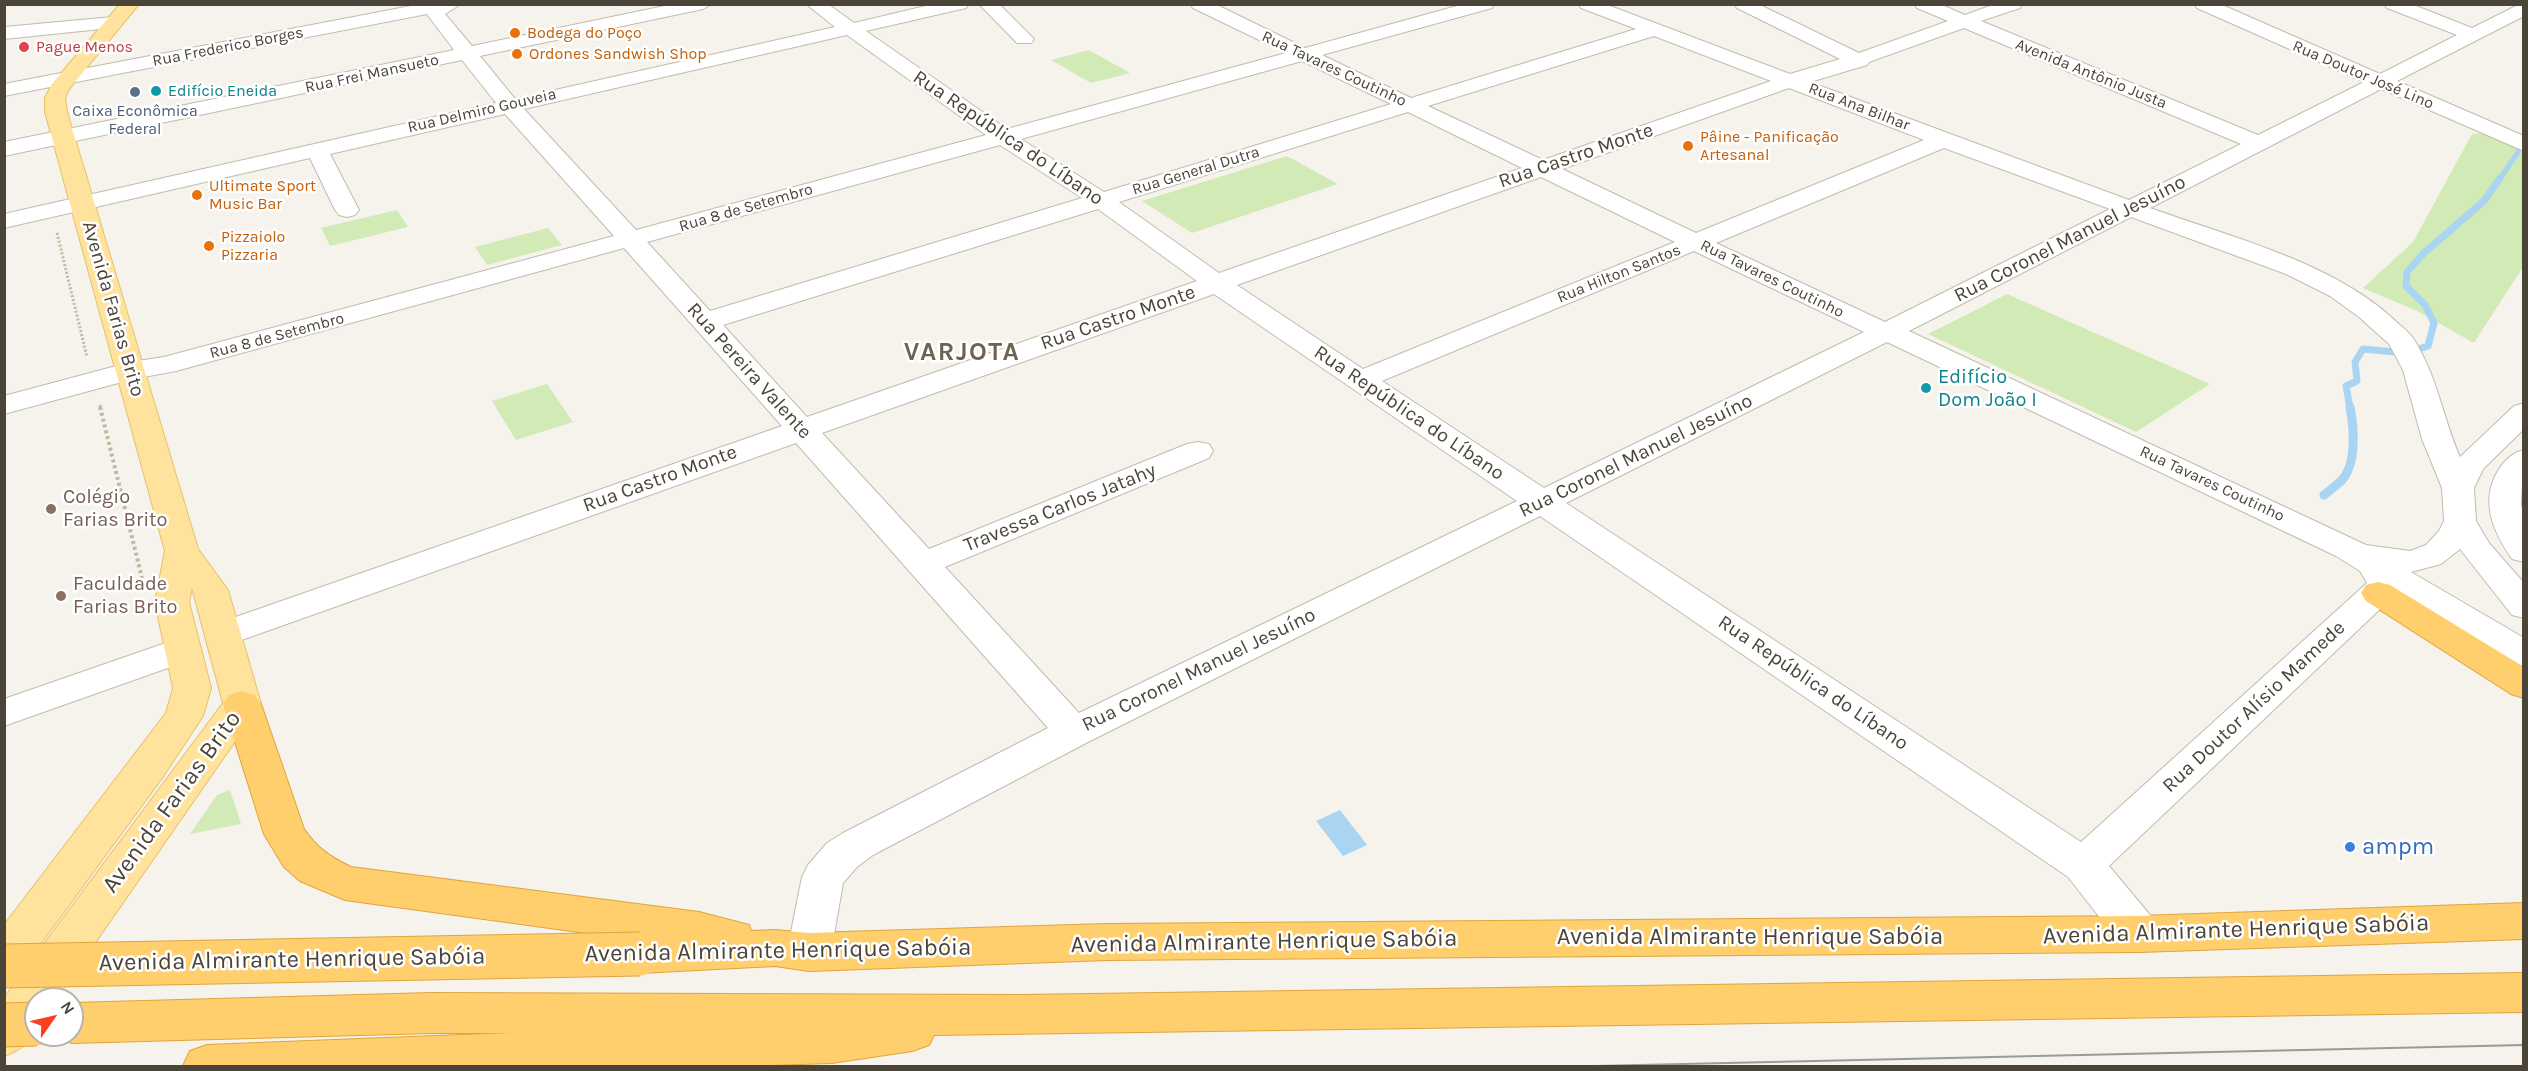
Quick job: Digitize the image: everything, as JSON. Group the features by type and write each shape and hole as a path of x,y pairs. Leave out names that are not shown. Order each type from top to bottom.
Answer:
{"highway":[{"path":"2378,593 2523,685"},
{"path":"242,704 285,834 299,855 315,869 345,883 699,930 792,950"},
{"name":"Avenida Almirante Henrique Sabóia","path":"4,966 640,954 1107,942 2139,934 2523,921"},
{"path":"84,1023 432,1013 1022,1015 2523,992"},
{"path":"207,1066 832,1042 1022,1015"},
{"path":"4,1025 24,1024"}],"main road":[{"name":"Avenida Farias Brito","path":"4,1036 242,704 211,590 182,551 56,112 55,98 58,88 130,4"},
{"name":"Avenida Farias Brito","path":"4,959 148,768 184,716 192,688 172,602 182,551"}],"street":[{"name":"Rua Frei Mansueto","path":"4,149 703,4"},
{"name":"Rua República do Líbano","path":"815,4 1002,136 1101,200 1217,284 2083,865 2139,934"},
{"name":"Rua Delmiro Gouveia","path":"4,221 960,4"},
{"path":"988,4 1024,39"},
{"name":"Rua Tavares Coutinho","path":"1198,4 1858,321 1915,343 2348,549"},
{"name":"Rua 8 de Setembro","path":"4,405 131,371 166,365 632,240 1486,4"},
{"name":"Rua Ana Bilhar","path":"1587,4 2320,280 2368,311 2400,340 2417,370 2437,439 2458,488"},
{"path":"1743,4 1860,60"},
{"name":"Avenida Antônio Justa","path":"1923,4 2258,143"},
{"name":"Rua Castro Monte","path":"223,634 1542,168 1790,81 1860,60 2014,4"},
{"name":"Rua Doutor José Lino","path":"2203,4 2523,144"},
{"path":"2393,4 2471,34"},
{"name":"Rua Pereira Valente","path":"446,5 436,14 509,105 1074,732"},
{"name":"Rua Frederico Borges","path":"4,90 446,5"},
{"name":"Rua Coronel Manuel Jesuíno","path":"792,950 823,877 842,855 858,844 1074,732 1543,503 1886,332 2523,9"},
{"path":"4,33 113,23"},
{"name":"Rua General Dutra","path":"704,322 1654,30"},
{"name":"Rua Hilton Santos","path":"1360,380 1944,140"},
{"path":"316,149 347,210"},
{"path":"2523,412 2469,465 2458,488 2460,521 2476,548 2523,606"},
{"name":"Travessa Carlos Jatahy","path":"923,564 1198,451"},
{"path":"2523,459 2514,468 2506,482 2504,506 2516,540 2523,552"},
{"path":"2348,549 2404,562 2427,559 2446,545 2460,521"},
{"path":"2348,549 2383,576 2385,585 2378,593"},
{"path":"2348,549 2523,654"},
{"name":"Rua Doutor Alísio Mamede","path":"2083,865 2378,593"},
{"path":"4,713 183,649"}],"path":[{"path":"56,228 89,362"},
{"path":"100,405 144,586"}],"green space":[{"path":"1089,50 1130,73 1091,83 1051,60"},
{"path":"2483,133 2523,151 2523,267 2474,343 2417,311 2363,288 2413,242 2472,134"},
{"path":"1287,156 1338,184 1192,233 1142,201"},
{"path":"397,210 408,227 330,246 321,228"},
{"path":"548,228 562,245 487,265 475,247"},
{"path":"2007,294 2210,384 2136,432 1928,334"},
{"path":"547,384 573,422 516,440 492,401"},
{"path":"230,790 241,824 190,834 217,795"}],"water":[{"path":"1340,810 1367,845 1343,856 1316,821"}],"waterway":[{"path":"2499,180 2518,152"},
{"path":"2350,408 2346,386 2357,381 2355,362 2363,349 2406,353 2428,346 2434,323 2425,305 2406,286 2407,272 2424,253 2484,201 2500,178"},
{"path":"2324,495 2342,480 2350,464 2353,434 2350,407"}],"tram line":[{"path":"1594,1066 2524,1045"}],"place":[{"name":"Bodega do Poço","path":"515,33"},
{"name":"Pague Menos","path":"24,47"},
{"name":"Ordones Sandwish Shop","path":"517,54"},
{"name":"Edifício Eneida","path":"156,91"},
{"name":"Caixa Econômica Federal","path":"135,92"},
{"name":"Pâine - Panificação Artesanal","path":"1688,146"},
{"name":"Ultimate Sport Music Bar","path":"197,195"},
{"name":"Pizzaiolo Pizzaria","path":"209,246"},
{"name":"Edifício Dom João I","path":"1926,388"},
{"name":"Colégio Farias Brito","path":"51,509"},
{"name":"Faculdade Farias Brito","path":"61,596"},
{"name":"ampm","path":"2350,847"}],"district":[{"name":"VARJOTA","path":"962,353"}]}
